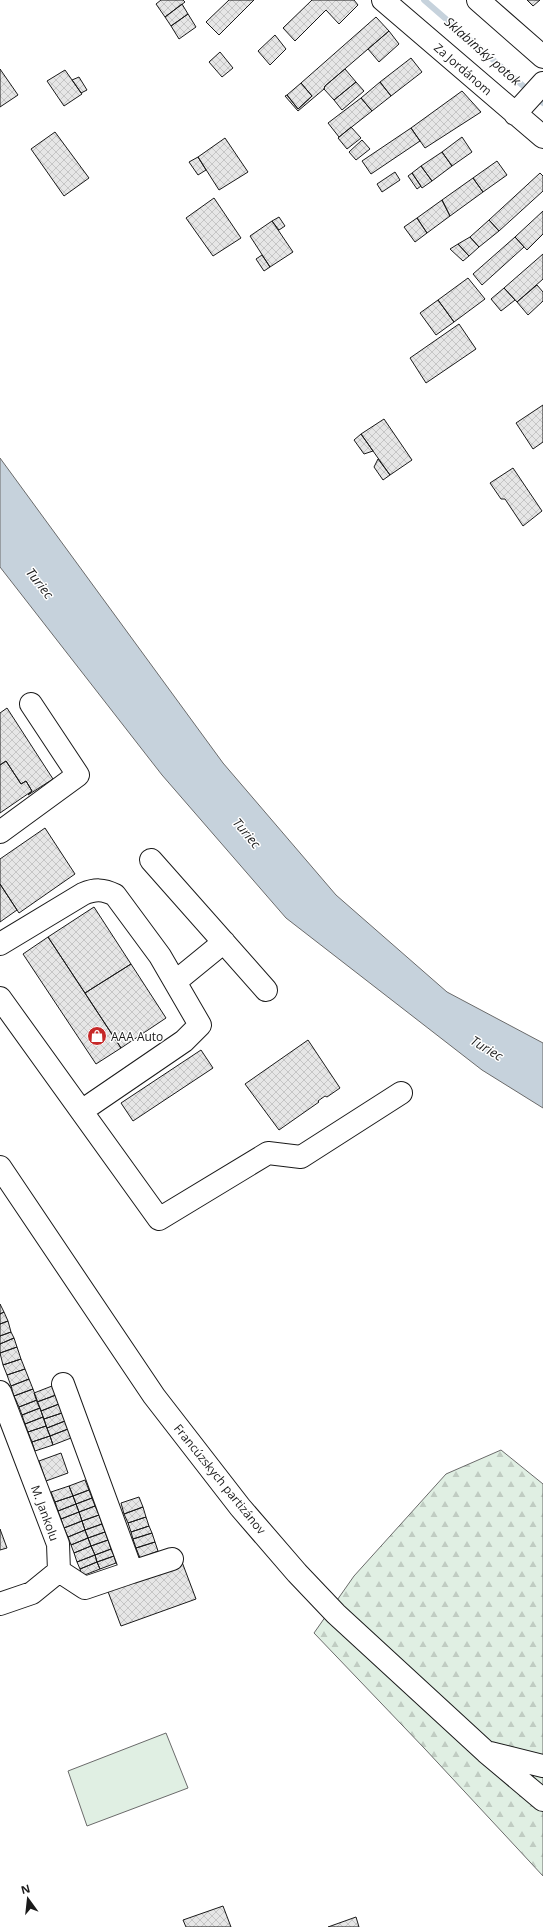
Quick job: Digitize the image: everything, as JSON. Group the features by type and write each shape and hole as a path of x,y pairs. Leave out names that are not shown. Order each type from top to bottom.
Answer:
{"main road":[{"name":"Za Jordánom","path":"383,0 543,137"},
{"path":"478,0 543,57"},
{"path":"515,114 543,83"},
{"path":"0,832 78,775 31,704"},
{"path":"151,860 266,990"},
{"path":"0,944 83,894 95,890 106,891 115,895 160,956 200,1026 184,1041 83,1110"},
{"path":"175,982 224,942"},
{"path":"0,998 83,1110 160,1219 268,1153 301,1157 401,1093"},
{"name":"Francúzskych partizánov","path":"0,1167 154,1396 240,1507 297,1573 336,1614 486,1752 543,1800"},
{"path":"63,1384 132,1572"},
{"name":"M. Jankolu","path":"0,1392 58,1544 59,1571"},
{"path":"0,1604 32,1593 59,1571 85,1588 172,1559"},
{"path":"486,1752 543,1766"}],"green space":[{"path":"501,1450 543,1484 543,1876 425,1749 314,1633 354,1576 446,1474"},
{"path":"166,1733 188,1788 87,1826 68,1771"}],"water":[{"name":"Turiec","path":"0,458 223,763 336,895 447,992 543,1043 543,1108 482,1070 286,918 162,775 0,567"}],"building":[{"path":"161,0 183,0 185,2 165,17 156,4"},
{"path":"229,0 254,0 219,35 206,22"},
{"path":"312,0 354,0 358,5 339,24 326,10 295,41 283,28"},
{"path":"527,0 540,0 533,6"},
{"path":"182,4 188,14 171,26 165,17"},
{"path":"188,14 196,27 179,39 171,26"},
{"path":"376,17 389,31 298,111 285,96 287,95 298,109 312,96 301,83"},
{"path":"389,31 399,44 379,62 368,49"},
{"path":"275,35 286,49 270,65 258,51"},
{"path":"220,52 233,68 222,77 209,62"},
{"path":"411,58 422,72 391,96 380,82"},
{"path":"0,69 18,95 0,107"},
{"path":"345,69 356,82 334,100 324,89 325,86"},
{"path":"65,70 82,94 64,106 47,81"},
{"path":"79,77 87,90 81,93 72,80"},
{"path":"356,82 364,91 342,110 334,100"},
{"path":"380,82 391,96 372,111 361,98"},
{"path":"301,83 312,96 298,109 287,95"},
{"path":"462,91 481,112 425,148 411,128"},
{"path":"361,98 372,111 339,137 328,123"},
{"path":"351,127 361,138 347,149 338,138"},
{"path":"411,128 420,141 371,174 362,161"},
{"path":"55,132 89,178 64,196 31,149"},
{"path":"462,137 472,152 452,166 442,152"},
{"path":"225,138 248,172 219,190 198,157"},
{"path":"362,140 370,149 356,160 349,152"},
{"path":"442,152 452,166 432,181 421,166"},
{"path":"198,157 206,170 198,175 189,162"},
{"path":"497,161 507,175 483,192 473,178"},
{"path":"421,166 432,181 422,188 412,173"},
{"path":"395,172 400,180 382,192 377,184"},
{"path":"412,173 421,186 417,189 408,176"},
{"path":"540,173 543,176 543,191 499,231 489,220"},
{"path":"473,178 483,192 450,216 442,200"},
{"path":"214,198 241,238 213,256 186,218"},
{"path":"442,200 450,216 427,233 417,218"},
{"path":"543,211 543,234 527,250 515,237"},
{"path":"279,217 285,226 279,230 272,221"},
{"path":"417,218 427,233 415,242 404,227"},
{"path":"489,220 499,231 479,247 470,237"},
{"path":"272,221 293,252 270,267 250,236"},
{"path":"470,237 479,247 469,256 458,244"},
{"path":"515,237 524,247 482,285 473,274"},
{"path":"458,244 469,256 463,261 450,249"},
{"path":"543,254 543,279 517,302 504,288"},
{"path":"262,255 270,267 264,271 256,259"},
{"path":"468,278 485,299 454,322 438,300"},
{"path":"537,285 543,292 543,301 528,315 517,302"},
{"path":"504,288 515,300 501,311 491,299"},
{"path":"438,300 454,322 436,335 420,313"},
{"path":"459,324 476,349 426,383 410,358"},
{"path":"543,405 543,442 533,449 516,423"},
{"path":"384,419 412,460 390,475 361,434"},
{"path":"361,434 373,451 364,454 354,440"},
{"path":"378,459 390,475 383,480 374,467"},
{"path":"513,468 542,511 523,526 505,499 501,499 490,483"},
{"path":"7,708 53,779 28,795 32,791 26,781 21,784 6,761 0,765 0,713"},
{"path":"6,761 21,784 26,781 32,791 0,813 0,765"},
{"path":"45,828 75,874 19,913 0,884 0,859"},
{"path":"0,884 17,910 0,922"},
{"path":"94,907 131,964 85,993 48,937"},
{"path":"48,937 121,1048 96,1064 23,954"},
{"path":"131,964 166,1018 121,1048 85,993"},
{"path":"308,1040 340,1088 327,1097 325,1096 318,1101 319,1102 279,1130 245,1084"},
{"path":"201,1050 213,1068 133,1121 121,1103"},
{"path":"0,1304 4,1312 0,1314"},
{"path":"4,1312 8,1321 0,1324 0,1314"},
{"path":"8,1321 11,1332 0,1336 0,1324"},
{"path":"11,1332 14,1338 0,1344 0,1336"},
{"path":"14,1338 17,1347 0,1353 0,1344"},
{"path":"17,1347 21,1359 3,1365 0,1353"},
{"path":"21,1359 25,1369 7,1375 3,1365"},
{"path":"25,1369 29,1379 11,1386 7,1375"},
{"path":"29,1379 33,1389 14,1396 11,1386"},
{"path":"52,1386 56,1395 37,1402 34,1393"},
{"path":"33,1389 37,1400 19,1407 14,1396"},
{"path":"56,1395 59,1404 41,1411 37,1402"},
{"path":"37,1400 40,1408 22,1415 19,1407"},
{"path":"59,1404 62,1413 44,1419 41,1411"},
{"path":"40,1408 43,1417 25,1424 22,1415"},
{"path":"62,1413 65,1421 47,1428 44,1419"},
{"path":"43,1417 46,1426 28,1432 25,1424"},
{"path":"65,1421 68,1429 50,1436 47,1428"},
{"path":"46,1426 50,1436 32,1442 28,1432"},
{"path":"68,1429 71,1438 53,1445 50,1436"},
{"path":"50,1436 53,1445 35,1451 32,1442"},
{"path":"61,1453 68,1473 46,1481 39,1461"},
{"path":"85,1480 89,1490 73,1496 69,1486"},
{"path":"69,1486 73,1496 55,1502 51,1492"},
{"path":"89,1490 92,1498 76,1504 73,1496"},
{"path":"73,1496 76,1504 58,1511 55,1502"},
{"path":"139,1497 143,1507 124,1514 121,1503"},
{"path":"92,1498 95,1506 79,1512 76,1504"},
{"path":"76,1504 79,1512 61,1519 58,1511"},
{"path":"95,1506 99,1515 82,1521 79,1512"},
{"path":"143,1507 146,1517 128,1523 124,1514"},
{"path":"79,1512 82,1521 64,1528 61,1519"},
{"path":"99,1515 102,1524 85,1530 82,1521"},
{"path":"146,1517 149,1526 131,1532 128,1523"},
{"path":"82,1521 85,1530 68,1537 64,1528"},
{"path":"102,1524 105,1532 88,1538 85,1530"},
{"path":"149,1526 152,1533 133,1539 131,1532"},
{"path":"0,1529 7,1548 0,1550"},
{"path":"85,1530 88,1538 71,1545 68,1537"},
{"path":"105,1532 108,1540 91,1546 88,1538"},
{"path":"152,1533 155,1542 136,1548 133,1539"},
{"path":"88,1538 91,1546 74,1553 71,1545"},
{"path":"108,1540 111,1549 95,1555 91,1546"},
{"path":"155,1542 158,1551 140,1558 136,1548"},
{"path":"91,1546 95,1555 77,1562 74,1553"},
{"path":"111,1549 114,1556 97,1562 95,1555"},
{"path":"95,1555 97,1562 80,1569 77,1562"},
{"path":"114,1556 116,1563 100,1569 97,1562"},
{"path":"97,1562 100,1569 82,1576 80,1569"},
{"path":"182,1562 196,1599 121,1626 107,1589"},
{"path":"223,1906 231,1927 186,1927 183,1920"},
{"path":"356,1917 359,1927 328,1927"}],"waterway":[{"name":"Sklabinský potok","path":"424,0 543,103"}],"place":[{"name":"AAA Auto","path":"97,1036"}]}
